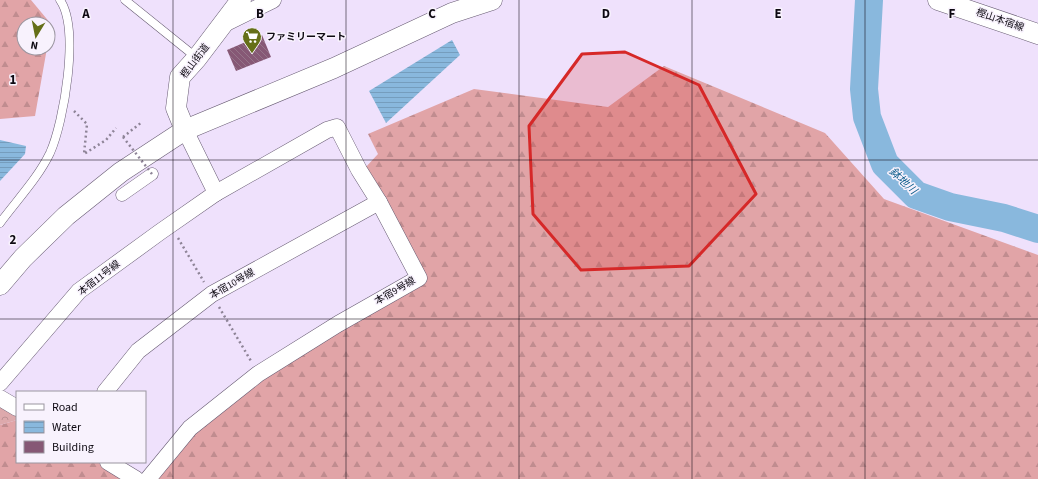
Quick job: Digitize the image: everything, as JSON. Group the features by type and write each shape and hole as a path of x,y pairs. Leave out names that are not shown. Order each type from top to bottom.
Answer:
{"street":[{"name":"樫山街道","path":"185,130 176,108 180,77 197,58 241,0"},
{"path":"222,24 273,0"},
{"path":"0,285 23,258 66,216 121,172 185,130 334,68 452,13 492,0"},
{"name":"樫山本宿線","path":"938,0 1038,34"},
{"name":"本宿9号線","path":"148,479 190,428 258,374 338,324 419,278 337,127 327,130 216,193"},
{"path":"185,130 216,193"},
{"path":"122,195 152,174"},
{"name":"本宿11号線","path":"0,383 79,291 216,193"},
{"name":"本宿10号線","path":"106,391 138,351 212,294 379,202"},
{"path":"0,398 16,407"},
{"path":"110,463 136,479"}],"lane":[{"path":"0,223 35,177 49,153 57,132 65,100 68,55 68,31 64,6 60,0"},
{"path":"125,0 197,58"}],"path":[{"path":"65,100 87,124 84,154 106,140 116,128"},
{"path":"142,122 123,137 152,174"}],"highlighted area":[{"path":"625,52 699,85 756,194 689,266 581,270 533,214 529,126 582,54"}],"green space":[{"path":"0,0 31,0 44,16 16,16 16,56 46,56 35,116 0,119"},
{"path":"664,66 825,133 884,199 1038,255 1038,479 154,479 194,434 261,379 425,281 365,168 378,154 368,134 474,89 608,107"},
{"path":"0,406 16,415 16,420 0,425"},
{"path":"16,420 16,463 99,463 126,479 0,479 0,425"}],"water":[{"path":"452,40 460,55 386,123 369,91"},
{"path":"0,140 26,146 25,154 0,181"}],"building":[{"path":"262,35 271,57 236,71 227,50"}],"waterway":[{"name":"鉢地川","path":"869,0 864,89 867,117 885,164 916,195 950,207 1004,218 1038,229"}],"place":[{"name":"ファミリーマート","path":"252,54"}]}
